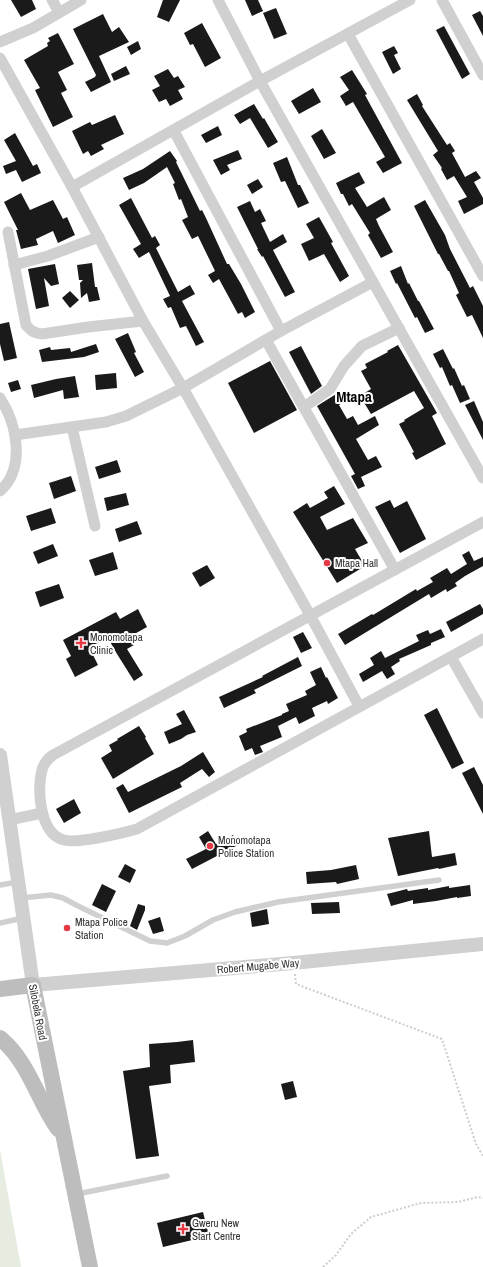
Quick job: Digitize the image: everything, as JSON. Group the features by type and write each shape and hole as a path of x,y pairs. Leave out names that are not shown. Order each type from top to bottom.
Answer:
{"main road":[{"path":"0,989 33,985"},
{"name":"Silobela Road","path":"33,985 62,1135 90,1267"},
{"path":"0,1038 17,1056 28,1072 49,1116 62,1135"}],"street":[{"path":"52,0 59,12"},
{"path":"0,42 33,28 81,0"},
{"path":"218,0 260,81 483,478"},
{"path":"72,187 260,81 410,0"},
{"path":"442,0 483,75"},
{"path":"348,34 483,276"},
{"path":"0,58 72,187 143,321 183,388 359,706"},
{"path":"174,130 281,331"},
{"path":"8,232 26,325 35,334 143,321"},
{"path":"14,265 48,256 99,237"},
{"path":"15,435 106,422 126,416 183,388 281,331 373,282"},
{"path":"304,407 330,389 344,366 362,346 399,328"},
{"path":"266,340 395,570"},
{"path":"0,398 6,408 15,435 16,452 14,468 10,479 0,491"},
{"path":"72,427 95,526"},
{"path":"483,522 52,754 44,764 40,778 42,813 47,825 55,836 64,840 77,840 123,834 137,829 483,638"},
{"path":"450,657 483,713"},
{"name":"Silobela Road","path":"0,755 33,985"},
{"path":"9,820 42,813"},
{"name":"Robert Mugabe Way","path":"33,985 293,963 483,944"}],"lane":[{"path":"20,898 50,895 63,898 150,941 167,944 185,936 213,920 235,912 278,902 439,880"},
{"path":"0,886 18,882"},
{"path":"0,923 23,918"},
{"path":"75,1195 167,1176"}],"path":[{"path":"293,963 296,984 442,1039 476,1144 483,1156"},
{"path":"323,1267 336,1255 351,1234 371,1217 421,1203 458,1202 478,1197 483,1198"}],"shaded area":[{"path":"0,1150 21,1267 0,1267"}],"building":[{"path":"11,0 32,0 36,9 21,17"},
{"path":"163,0 180,0 169,22 157,17"},
{"path":"245,0 258,0 263,11 252,16"},
{"path":"276,8 287,34 274,39 263,13"},
{"path":"480,11 483,16 483,36 472,15"},
{"path":"103,14 112,32 119,27 129,42 99,56 111,82 91,92 85,82 96,75 73,29"},
{"path":"202,23 221,58 205,67 193,44 190,45 184,33"},
{"path":"444,26 470,74 462,79 436,30"},
{"path":"58,33 74,64 58,72 67,90 61,93 73,117 53,127 35,90 40,88 24,60 48,46 47,43 50,41 48,38"},
{"path":"138,41 141,49 131,55 127,47"},
{"path":"394,46 398,53 394,55 401,69 393,74 382,52"},
{"path":"126,66 130,74 114,81 111,74"},
{"path":"168,69 174,78 178,76 185,87 178,90 183,99 170,106 166,99 159,102 152,90 160,86 154,76"},
{"path":"352,70 367,94 365,95 402,163 383,173 376,162 385,157 353,102 346,106 340,96 349,90 340,77"},
{"path":"313,88 321,102 299,114 291,101"},
{"path":"417,94 423,105 422,106 447,145 450,143 455,151 452,153 465,177 476,171 481,178 474,182 483,198 483,204 464,214 458,201 467,197 454,176 447,180 441,169 442,168 433,155 438,151 407,100"},
{"path":"254,104 278,142 268,148 250,118 240,124 234,115"},
{"path":"115,115 124,134 101,145 104,149 91,156 88,151 83,154 72,131 90,122 92,125"},
{"path":"218,126 222,135 206,143 201,135"},
{"path":"322,129 336,153 324,159 311,136"},
{"path":"15,133 33,166 37,164 41,173 22,182 16,170 6,174 3,166 16,161 4,140"},
{"path":"238,150 242,159 227,165 230,170 221,175 213,160"},
{"path":"170,151 177,161 176,162 200,211 202,210 227,264 229,264 241,284 255,312 245,318 242,312 238,314 219,279 213,283 208,275 215,271 198,236 192,239 182,220 188,217 181,199 179,200 173,184 175,183 167,167 144,183 129,190 123,178 143,169"},
{"path":"287,157 298,185 300,185 309,203 298,208 285,181 281,182 273,163"},
{"path":"359,172 365,183 355,188 367,207 384,197 391,210 376,219 393,252 381,258 368,235 370,233 352,204 349,206 336,183"},
{"path":"258,179 263,187 252,194 247,185"},
{"path":"21,193 30,210 53,200 63,219 67,217 75,235 58,243 53,231 36,239 38,245 21,249 16,230 18,230 4,202"},
{"path":"131,198 152,238 155,236 160,245 156,248 178,292 190,285 195,294 182,301 204,342 196,346 186,326 180,328 171,307 168,308 163,299 170,296 149,252 139,258 133,249 141,244 119,205"},
{"path":"425,200 445,235 450,249 470,288 473,286 483,306 483,338 472,315 467,317 456,295 459,293 449,271 438,254 414,206"},
{"path":"250,201 255,212 260,209 266,221 261,223 270,242 283,234 287,242 273,250 295,292 285,297 263,256 262,257 257,249 237,207"},
{"path":"319,217 349,276 340,282 324,254 309,261 301,244 314,238 306,224"},
{"path":"92,263 95,287 97,287 100,300 89,302 87,293 81,298 80,283 83,280 79,280 77,265"},
{"path":"55,264 59,284 51,286 44,278 49,306 36,309 28,269"},
{"path":"401,266 408,284 409,283 434,329 425,333 417,317 415,318 390,271"},
{"path":"70,291 79,300 70,308 62,298"},
{"path":"9,322 17,358 4,361 0,344 0,324"},
{"path":"128,333 136,352 134,353 144,372 135,377 115,339"},
{"path":"96,344 99,352 84,357 42,362 39,350 50,347 51,350 70,348 71,352"},
{"path":"398,345 437,413 432,416 446,444 416,460 412,453 414,452 399,424 424,408 414,391 371,414 360,396 371,389 361,371 367,368 365,364"},
{"path":"301,346 322,386 311,394 289,352"},
{"path":"443,349 462,386 464,385 470,399 460,403 452,385 450,386 442,367 440,368 433,354"},
{"path":"270,361 297,410 254,433 228,383"},
{"path":"116,373 117,388 96,390 95,375"},
{"path":"75,376 79,397 64,399 63,390 34,398 31,385"},
{"path":"18,380 21,389 11,392 8,383"},
{"path":"341,391 346,400 339,405 347,419 353,416 358,425 375,416 379,425 356,439 368,460 376,456 382,467 361,477 365,486 358,489 351,476 355,474 317,406"},
{"path":"474,401 483,422 483,440 465,405"},
{"path":"117,460 121,472 99,479 95,467"},
{"path":"71,476 76,491 54,499 49,483"},
{"path":"334,486 345,504 320,517 327,530 353,518 368,543 355,549 365,566 337,583 293,512 307,503 310,508 328,498 324,492"},
{"path":"126,493 129,505 107,511 104,498"},
{"path":"390,500 394,508 407,501 426,539 400,553 375,507"},
{"path":"51,508 56,523 31,531 26,516"},
{"path":"137,521 142,534 119,542 115,529"},
{"path":"53,544 58,556 38,564 33,552"},
{"path":"469,551 474,561 483,557 483,566 455,583 457,586 447,592 446,589 431,598 429,594 345,645 338,634 416,589 417,591 433,582 430,578 447,568 451,574 467,564 462,555"},
{"path":"113,552 118,569 95,576 89,560"},
{"path":"207,565 215,578 200,587 192,573"},
{"path":"59,584 64,598 40,607 35,592"},
{"path":"480,604 483,609 483,614 451,632 446,622"},
{"name":"Monomotapa Clinic","path":"138,609 147,627 129,637 134,645 127,649 143,675 134,681 108,638 89,647 98,665 75,677 66,659 71,656 63,640 116,612 120,619"},
{"path":"441,629 445,637 399,659 400,661 391,667 395,674 387,679 382,671 363,682 359,674 374,665 370,658 381,651 385,658 419,641 416,635 428,630 430,634"},
{"path":"303,632 312,648 301,653 293,637"},
{"path":"298,657 302,666 254,690 256,693 224,708 219,697 263,677 262,676"},
{"path":"321,667 338,698 328,704 327,701 312,708 315,716 299,724 296,717 278,726 282,737 260,746 263,752 255,755 252,748 245,751 239,736 247,732 246,729 289,711 286,704 307,695 305,691 316,685 310,672"},
{"path":"437,708 464,763 452,769 424,715"},
{"path":"184,710 196,732 169,744 164,732 182,724 176,714"},
{"path":"139,726 154,754 113,779 101,758 112,751 109,745"},
{"path":"203,752 215,772 209,777 202,769 180,783 182,787 129,813 116,788 123,784 128,792 181,766"},
{"path":"474,767 483,785 483,814 462,773"},
{"path":"74,799 81,813 64,823 56,809"},
{"path":"208,831 216,844 233,835 238,845 192,869 186,859 206,849 199,837"},
{"path":"429,831 432,857 455,853 457,865 398,876 388,838"},
{"path":"125,864 136,870 130,883 118,877"},
{"path":"356,865 359,879 337,884 336,882 307,884 306,872 331,870"},
{"path":"102,884 116,891 106,912 92,905"},
{"path":"470,885 471,896 413,904 413,900 391,906 387,894 407,889 408,891 428,888 428,890 449,886 449,888"},
{"path":"339,902 340,913 312,914 311,903"},
{"path":"138,904 145,906 145,910 137,930 130,926"},
{"path":"267,909 269,924 252,927 250,913"},
{"path":"160,917 164,931 153,934 148,921"},
{"path":"193,1040 195,1062 170,1065 171,1083 149,1086 159,1156 136,1159 123,1071 150,1067 149,1044"},
{"path":"293,1081 297,1097 285,1100 281,1084"},
{"path":"203,1212 209,1236 163,1247 157,1223"}],"place":[{"name":"Mtapa Hall","path":"327,563"},
{"name":"Monomotapa Clinic","path":"81,643"},
{"name":"Monomotapa Police Station","path":"210,846"},
{"name":"Mtapa Police Station","path":"67,928"},
{"name":"Gweru New Start Centre","path":"183,1229"}],"district":[{"name":"Mtapa","path":"354,396"}]}
